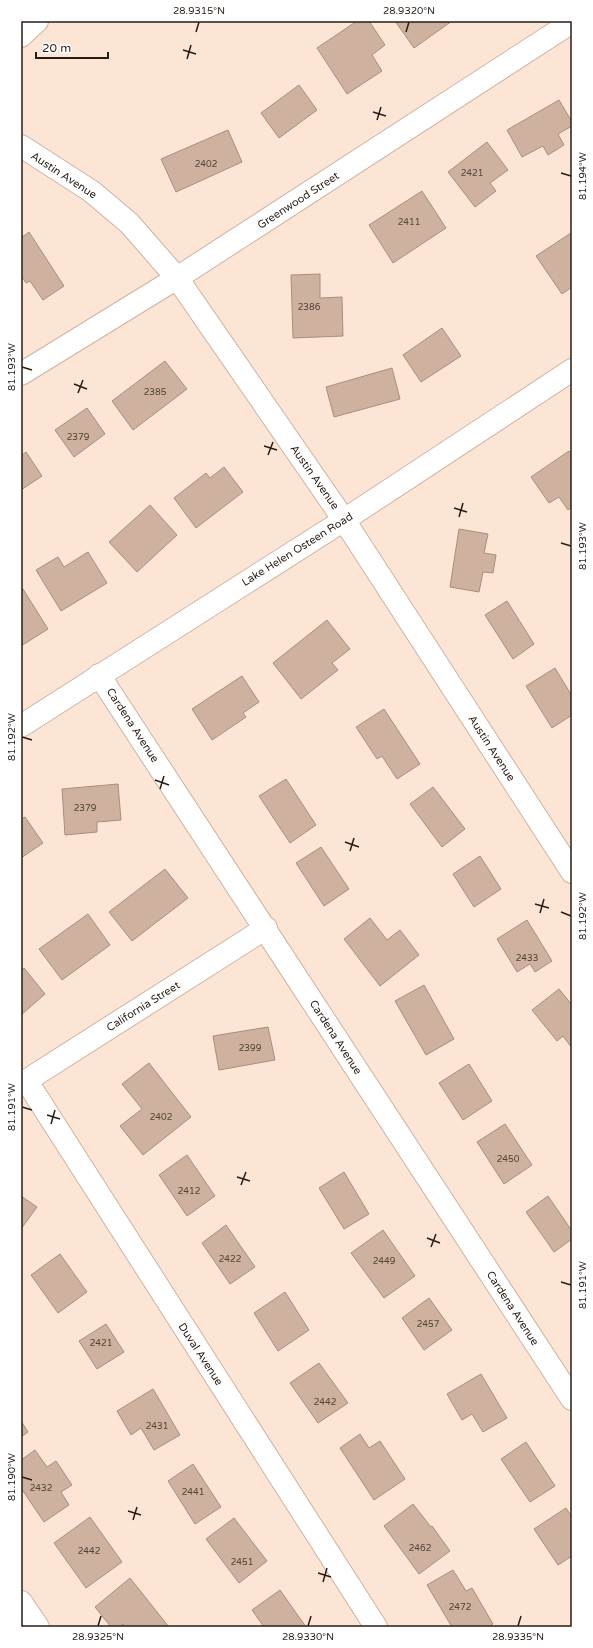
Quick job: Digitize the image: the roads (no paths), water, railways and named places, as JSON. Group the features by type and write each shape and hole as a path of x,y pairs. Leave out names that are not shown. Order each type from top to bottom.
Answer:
{"street":[{"path":"21,36 37,21"},
{"name":"Greenwood Street","path":"21,374 177,278 572,22"},
{"name":"Austin Avenue","path":"21,146 91,191 129,223 177,278 344,520 572,872"},
{"name":"Lake Helen Osteen Road","path":"21,726 344,520 572,370"},
{"name":"Cardena Avenue","path":"100,675 572,1399"},
{"name":"California Street","path":"24,1082 266,928"},
{"name":"Duval Avenue","path":"24,1082 376,1627"},
{"path":"21,1602 38,1627"}]}
